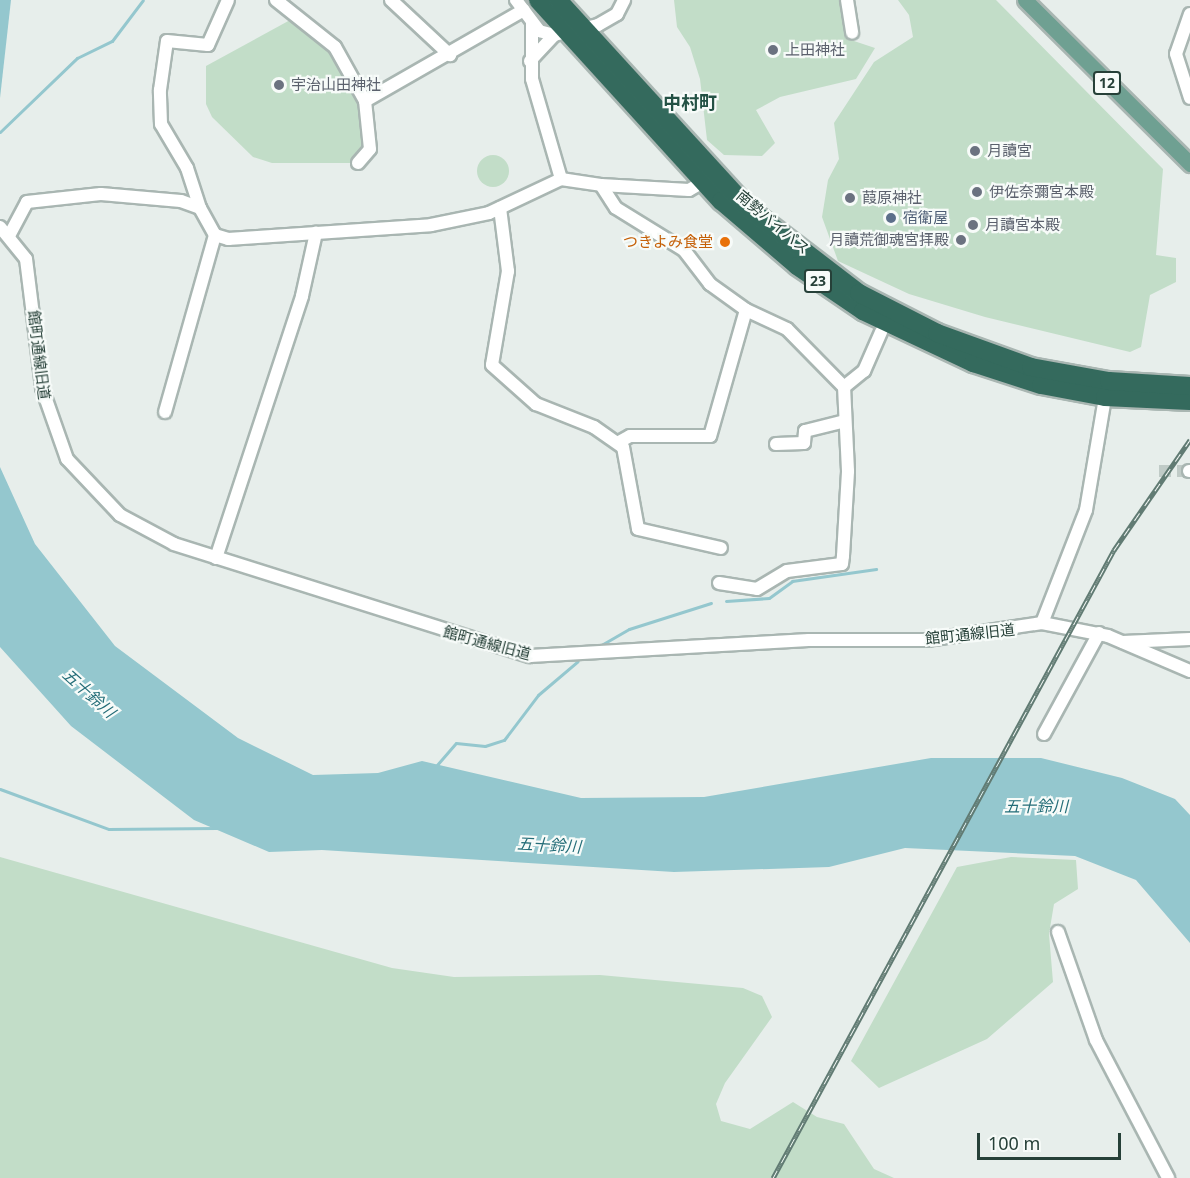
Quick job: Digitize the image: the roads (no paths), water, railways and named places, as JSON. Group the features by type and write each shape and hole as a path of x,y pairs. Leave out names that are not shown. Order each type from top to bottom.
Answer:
{"highway":[{"name":"南勢バイパス","path":"558,0 568,33"},
{"name":"南勢バイパス","path":"526,3 568,33 709,178 796,250 898,314 1011,360 1107,389 1190,401"},
{"name":"南勢バイパス","path":"1107,389 1190,386"}],"main road":[{"name":"12","path":"1025,0 1190,164"}],"street":[{"path":"165,412 215,236 200,208 187,168 164,132 160,90 167,41 208,45 228,0"},
{"path":"276,0 335,47 365,101 370,149 358,163"},
{"path":"391,0 450,55"},
{"path":"530,61 568,33 610,19 624,0"},
{"path":"847,0 852,33"},
{"path":"365,101 450,55 526,3 532,22 530,61 561,179"},
{"path":"1190,14 1176,54 1190,98"},
{"path":"532,22 568,33"},
{"path":"215,236 316,233 431,225 500,208 561,179 601,185 689,190 709,178"},
{"path":"601,185 616,208 684,250 710,284 746,310 787,329 844,387 842,564 794,568 758,589 718,584"},
{"path":"5,230 27,202 109,194 181,201 200,208"},
{"path":"500,208 508,254 492,365 536,404 619,442 629,460 638,529 721,548"},
{"name":"館町通線旧道","path":"5,230 26,259 42,388 67,459 98,496 131,523 216,558 490,647 546,658 809,640 937,640 1042,624 1099,633 1190,670"},
{"path":"216,558 302,296 316,233"},
{"path":"619,442 630,436 710,436 746,310"},
{"path":"844,387 864,371 881,332"},
{"path":"1042,624 1093,487 1107,389"},
{"path":"776,444 804,443 805,431 845,421"},
{"path":"1044,734 1099,633"},
{"path":"1123,642 1190,639"},
{"path":"1058,932 1096,1040 1167,1178"}],"water":[{"path":"0,0 11,0 0,98"},
{"name":"五十鈴川","path":"0,467 35,544 115,646 238,738 313,775 378,773 422,761 581,798 704,797 931,758 1041,758 1122,778 1175,799 1190,815 1190,943 1136,880 1075,856 905,848 829,867 674,872 322,850 269,852 194,820 71,726 0,647"}],"waterway":[{"path":"0,132 77,58 112,41 143,0"},
{"path":"726,601 769,598 792,581 876,569"},
{"path":"596,648 629,629 711,603"},
{"path":"436,766 456,743 485,746 504,740 538,695 578,661"},
{"path":"0,789 109,829 216,828"}],"tunnel":[{"path":"1159,471 1189,471"}],"railway":[{"path":"773,1178 1114,550 1190,440"}],"place":[{"name":"上田神社","path":"773,50"},
{"name":"宇治山田神社","path":"279,85"},
{"name":"月讀宮","path":"975,151"},
{"name":"伊佐奈彌宮本殿","path":"977,192"},
{"name":"葭原神社","path":"850,198"},
{"name":"宿衛屋","path":"891,218"},
{"name":"月讀宮本殿","path":"973,225"},
{"name":"月讀荒御魂宮拝殿","path":"961,240"},
{"name":"つきよみ食堂","path":"725,242"}],"district":[{"name":"中村町","path":"690,102"}]}
